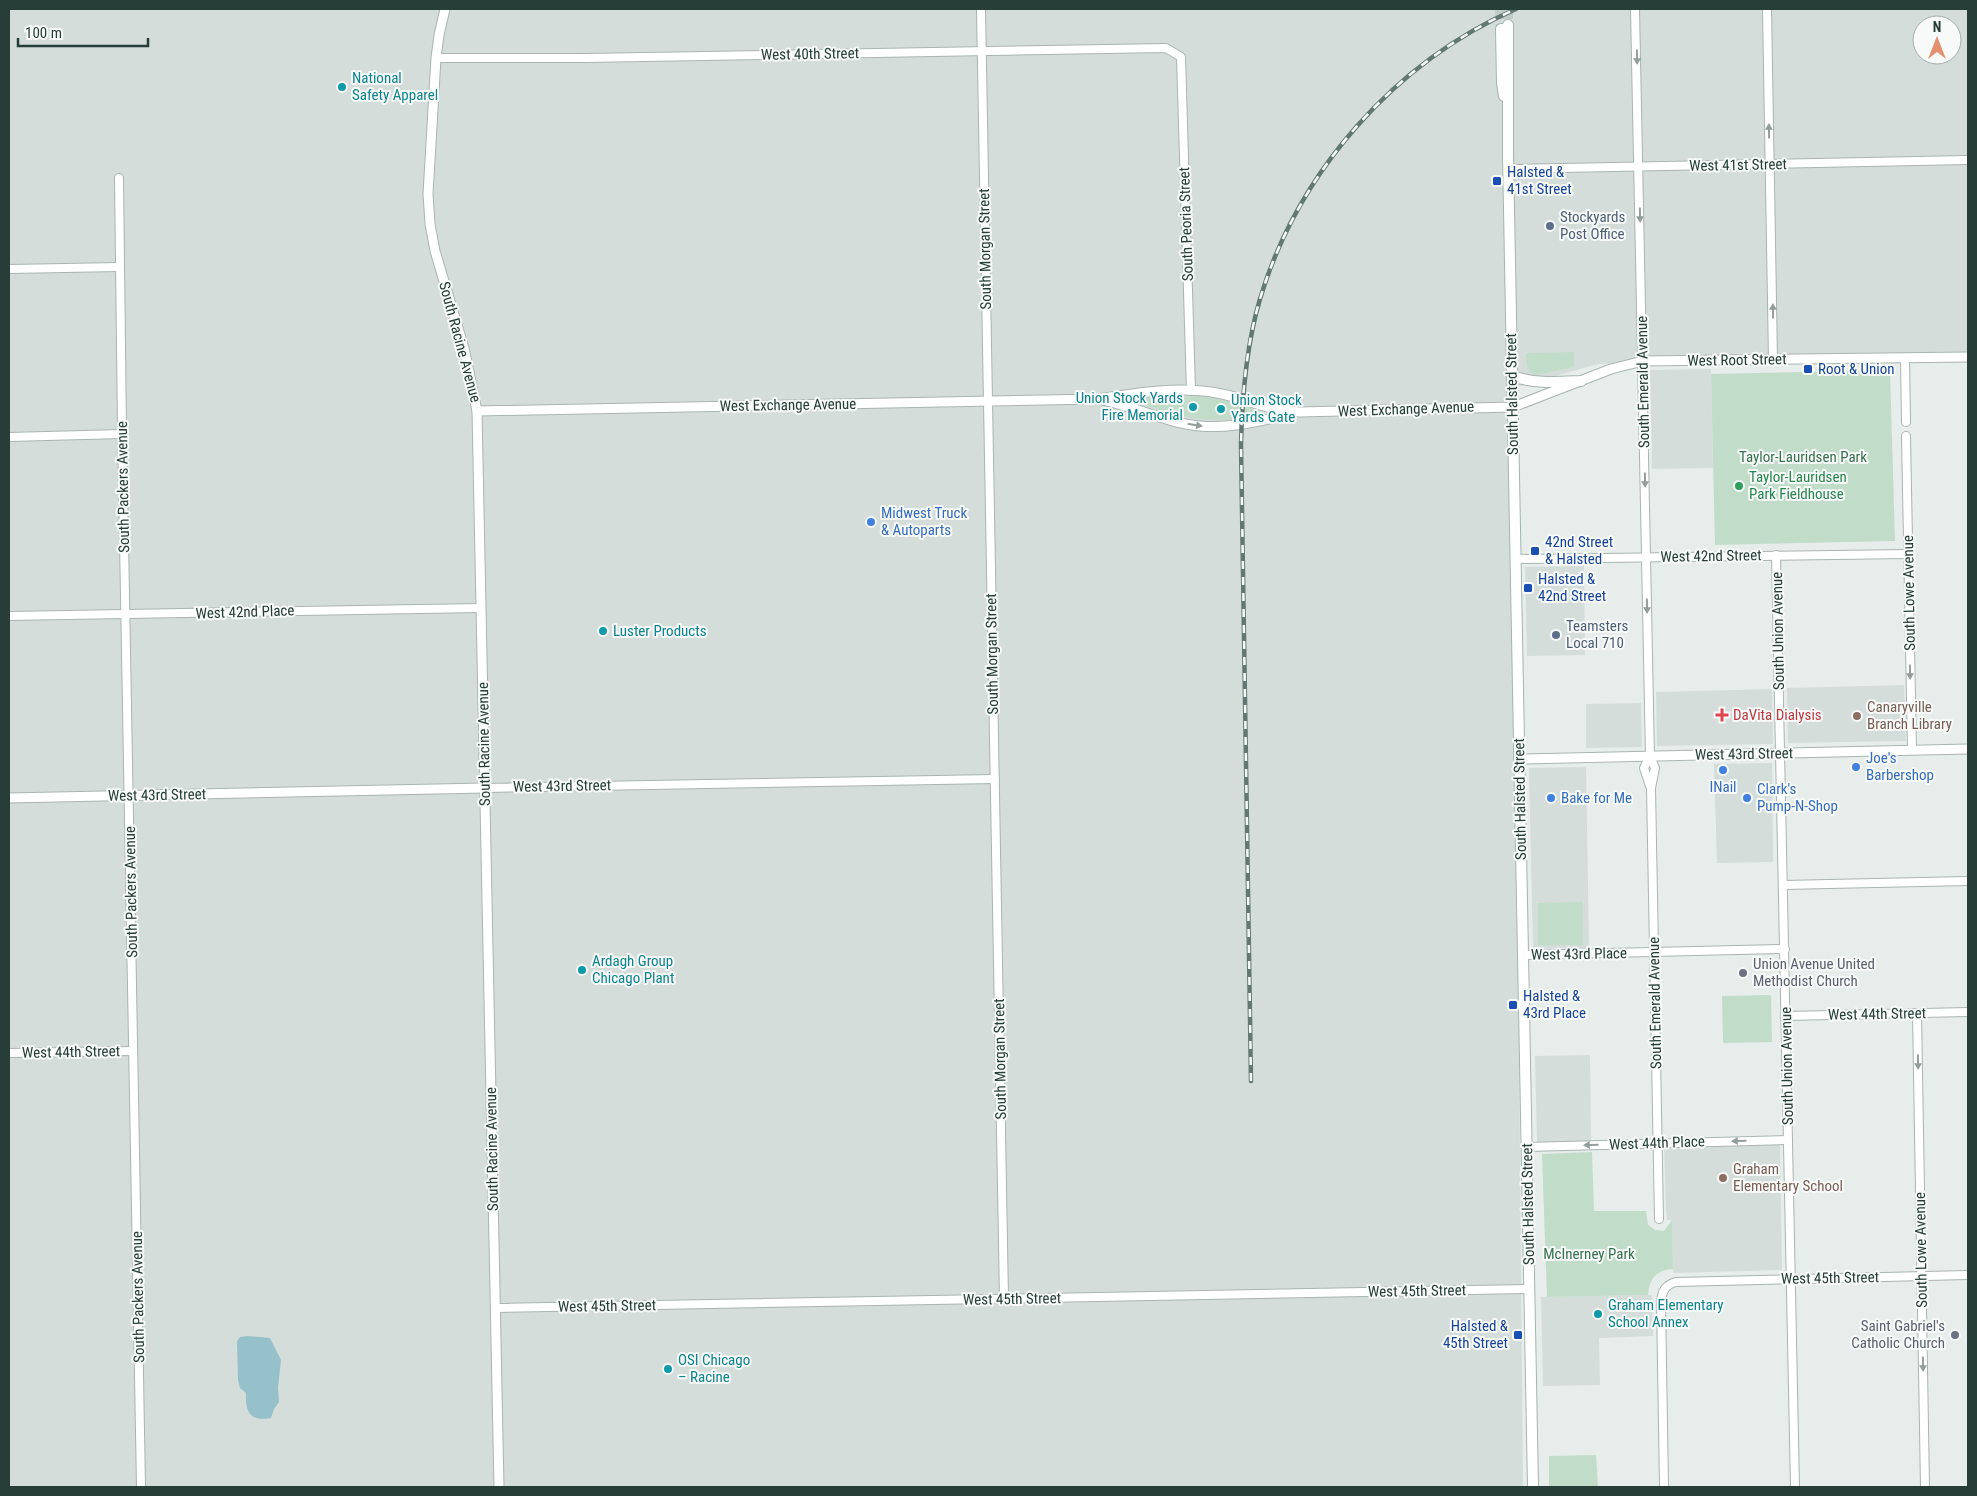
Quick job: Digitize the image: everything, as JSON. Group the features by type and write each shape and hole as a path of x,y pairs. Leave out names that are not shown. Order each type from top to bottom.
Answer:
{"main road":[{"name":"South Halsted Street","path":"1504,27 1502,84 1507,111 1533,1487"},
{"path":"1512,376 1526,381 1543,383 1581,381"}],"street":[{"name":"South Racine Avenue","path":"445,9 436,58 428,194 430,224 435,251 464,348 477,411 480,455 481,608 499,1487"},
{"name":"South Morgan Street","path":"981,9 1004,1299"},
{"name":"South Emerald Avenue","path":"1635,9 1650,756 1644,768 1651,788 1659,1219"},
{"path":"1767,9 1774,360"},
{"name":"West 40th Street","path":"436,58 585,58 1166,48 1182,57"},
{"name":"South Peoria Street","path":"1182,57 1191,391"},
{"name":"West 41st Street","path":"1508,170 1968,160"},
{"name":"South Packers Avenue","path":"119,178 141,1487"},
{"path":"9,269 120,267"},
{"name":"West Root Street","path":"1513,407 1611,369 1643,361 1968,357"},
{"path":"1904,358 1906,422"},
{"name":"West Exchange Avenue","path":"477,411 1098,399 1139,393 1191,391 1215,392 1243,398 1272,408 1299,412 1513,407"},
{"name":"West Exchange Avenue","path":"1098,399 1126,405 1170,420 1200,426 1225,427 1241,425 1299,412"},
{"path":"9,437 122,434"},
{"name":"South Lowe Avenue","path":"1906,436 1912,750"},
{"name":"West 42nd Street","path":"1515,559 1908,554"},
{"name":"South Union Avenue","path":"1776,555 1795,1487"},
{"name":"West 42nd Place","path":"9,616 481,608"},
{"name":"West 43rd Street","path":"1519,758 1968,749"},
{"name":"West 43rd Street","path":"9,798 995,779"},
{"path":"1783,885 1968,881"},
{"name":"West 43rd Place","path":"1523,955 1784,949"},
{"name":"West 44th Street","path":"1786,1016 1968,1012"},
{"name":"South Lowe Avenue","path":"1917,1013 1925,1487"},
{"name":"West 44th Street","path":"9,1053 134,1051"},
{"name":"West 44th Place","path":"1527,1147 1788,1140"},
{"name":"West 45th Street","path":"1664,1487 1661,1302 1664,1289 1669,1284 1676,1282 1968,1275"},
{"name":"West 45th Street","path":"495,1308 1529,1289"}],"shaded area":[{"path":"9,9 1968,9 1968,357 1598,364 1513,388 1523,1487 9,1487"},
{"path":"1711,369 1713,468 1652,469 1650,370"},
{"path":"1584,566 1585,655 1527,656 1525,567"},
{"path":"1904,685 1906,741 1788,743 1787,688"},
{"path":"1772,689 1773,744 1657,746 1656,692"},
{"path":"1641,703 1642,747 1586,748 1586,704"},
{"path":"1772,763 1773,862 1717,863 1714,764"},
{"path":"1586,767 1589,948 1533,949 1529,768"},
{"path":"1590,1055 1591,1142 1537,1143 1535,1056"},
{"name":"Graham Elementary School","path":"1780,1144 1782,1270 1673,1273 1672,1220 1667,1220 1664,1147"},
{"path":"1652,1295 1653,1336 1599,1338 1600,1385 1543,1386 1541,1297"}],"green space":[{"path":"1574,352 1574,367 1535,375 1527,366 1526,353"},
{"name":"Taylor-Lauridsen Park","path":"1890,370 1895,541 1715,545 1711,374"},
{"path":"1202,396 1250,406 1264,412 1263,414 1229,419 1198,419 1168,413 1136,401 1136,398"},
{"path":"1583,902 1583,945 1538,945 1538,903"},
{"path":"1771,995 1772,1042 1723,1043 1722,996"},
{"name":"McInerney Park","path":"1592,1152 1594,1211 1646,1211 1648,1225 1655,1230 1664,1231 1672,1220 1673,1269 1662,1271 1654,1276 1648,1295 1547,1297 1542,1154"},
{"path":"1596,1455 1598,1487 1549,1487 1549,1456"}],"water":[{"path":"240,1337 270,1338 281,1360 278,1388 279,1402 271,1418 258,1418 250,1414 246,1393 240,1388 237,1341"}],"tunnel":[{"path":"1500,9 1501,29"},
{"path":"1508,9 1508,25"}],"railway":[{"path":"1251,1081 1241,445 1246,371 1255,317 1277,252 1299,208 1326,165 1357,126 1392,91 1430,59 1472,31 1516,9"}],"place":[{"name":"National Safety Apparel","path":"342,87"},
{"name":"Halsted & 41st Street","path":"1497,181"},
{"name":"Stockyards Post Office","path":"1550,226"},
{"name":"Root & Union","path":"1808,369"},
{"name":"Union Stock Yards Fire Memorial","path":"1193,407"},
{"name":"Union Stock Yards Gate","path":"1221,409"},
{"name":"Taylor-Lauridsen Park Fieldhouse","path":"1739,486"},
{"name":"Midwest Truck & Autoparts","path":"871,522"},
{"name":"42nd Street & Halsted","path":"1535,551"},
{"name":"Halsted & 42nd Street","path":"1528,588"},
{"name":"Luster Products","path":"603,631"},
{"name":"Teamsters Local 710","path":"1556,635"},
{"name":"DaVita Dialysis","path":"1722,715"},
{"name":"Canaryville Branch Library","path":"1857,716"},
{"name":"Joe's Barbershop","path":"1856,767"},
{"name":"INail","path":"1723,770"},
{"name":"Bake for Me","path":"1551,798"},
{"name":"Clark's Pump-N-Shop","path":"1747,798"},
{"name":"Ardagh Group Chicago Plant","path":"582,970"},
{"name":"Union Avenue United Methodist Church","path":"1743,973"},
{"name":"Halsted & 43rd Place","path":"1513,1005"},
{"name":"Graham Elementary School","path":"1723,1178"},
{"name":"Graham Elementary School Annex","path":"1598,1314"},
{"name":"Halsted & 45th Street","path":"1518,1335"},
{"name":"Saint Gabriel's Catholic Church","path":"1955,1335"},
{"name":"OSI Chicago – Racine","path":"668,1369"}]}
